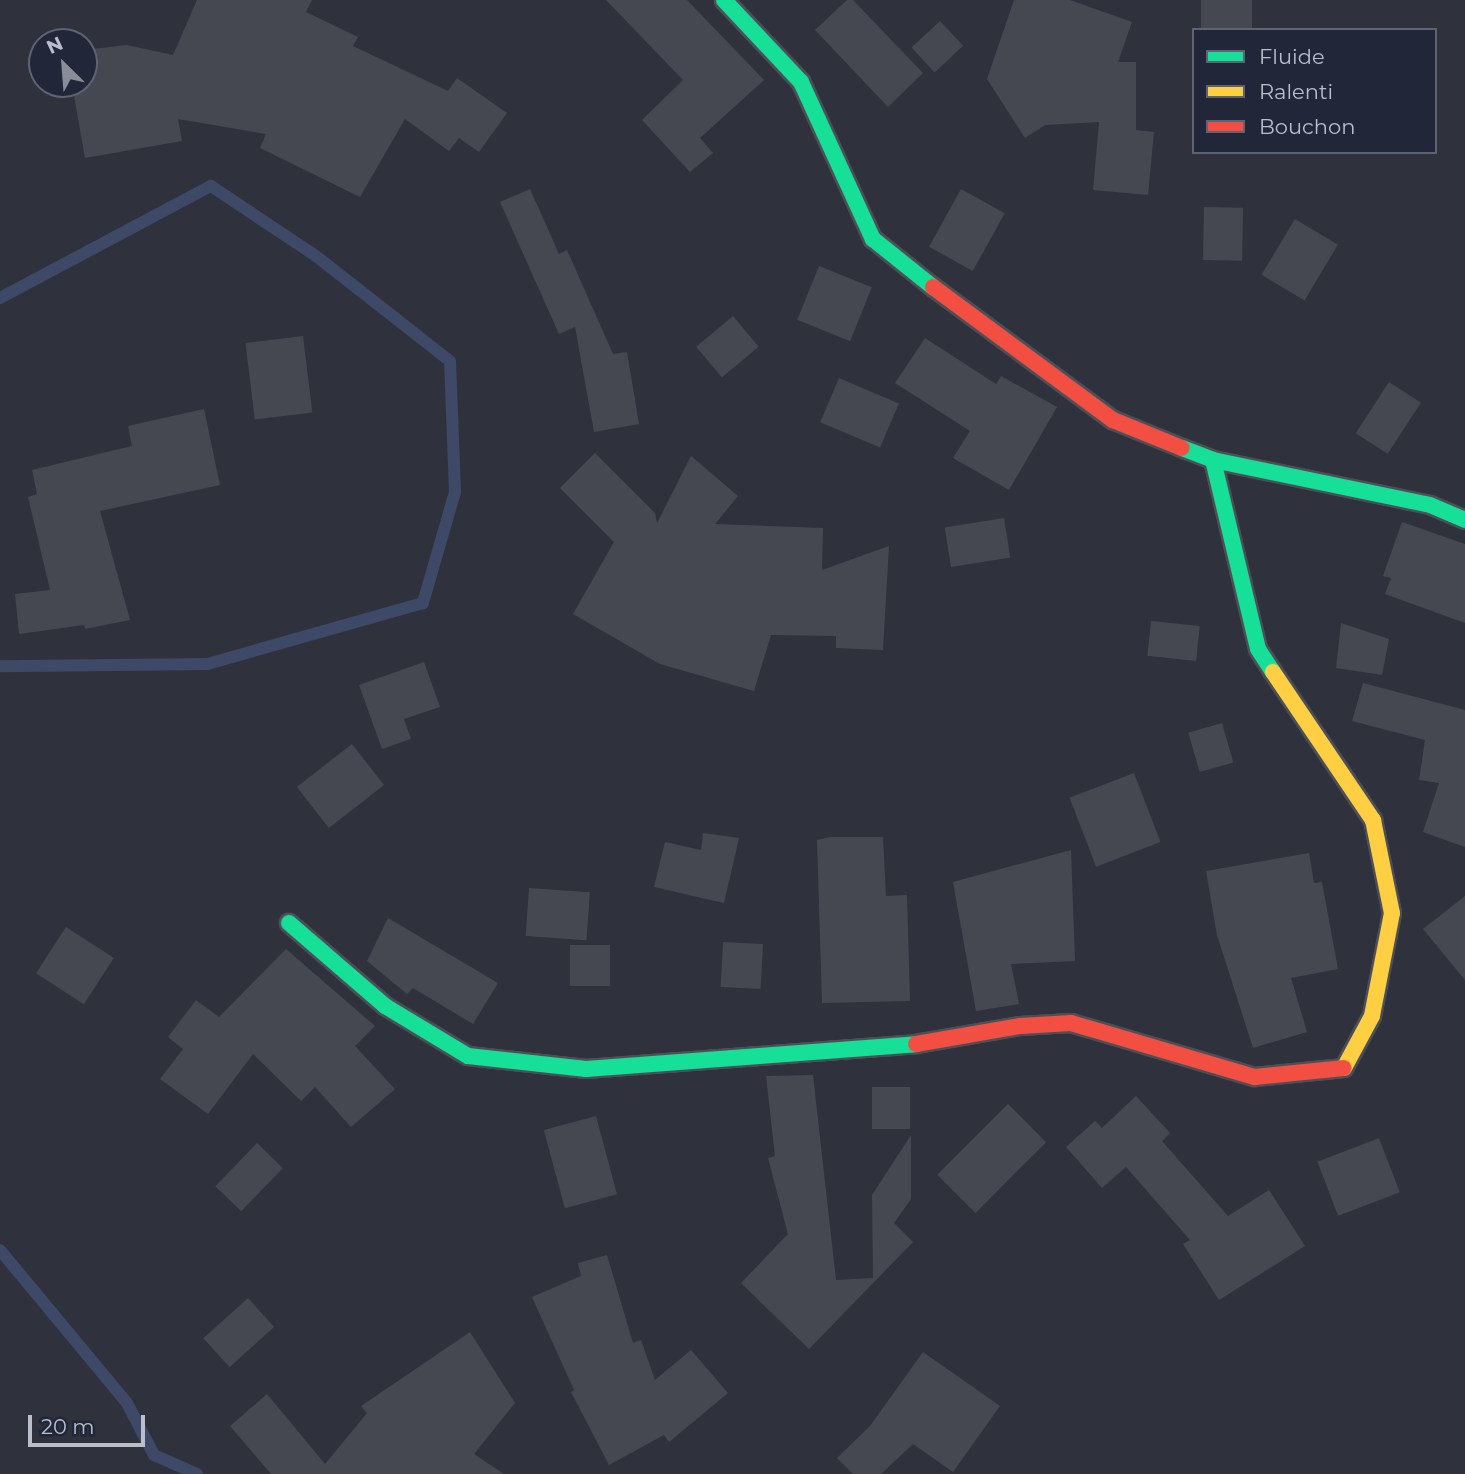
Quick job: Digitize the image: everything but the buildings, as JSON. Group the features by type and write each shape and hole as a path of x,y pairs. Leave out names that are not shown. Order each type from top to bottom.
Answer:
{"street":[{"path":"724,0 801,82 873,239 988,330 1113,420 1213,460 1391,495 1430,505 1465,520"},
{"path":"289,923 385,1006 468,1056 586,1069 706,1058 881,1051 1020,1026 1071,1023 1255,1076 1346,1068 1372,1016 1392,913 1373,820 1258,649 1213,460"}],"waterway":[{"path":"0,298 211,186 316,256 450,361 455,492 423,603 208,664 0,666"},
{"path":"0,1250 127,1403 154,1455 197,1474"}],"traffic: fast":[{"path":"724,0 801,82 873,239 933,287"},
{"path":"1182,448 1213,460 1430,505 1465,520"},
{"path":"1213,460 1258,649 1273,672"},
{"path":"289,923 385,1006 468,1056 586,1069 916,1044"}],"traffic: slow":[{"path":"1273,672 1373,820 1392,913 1372,1016 1344,1068"}],"traffic: jam":[{"path":"933,287 1113,420 1182,448"},
{"path":"916,1044 1020,1026 1071,1023 1255,1077 1344,1068"}]}
